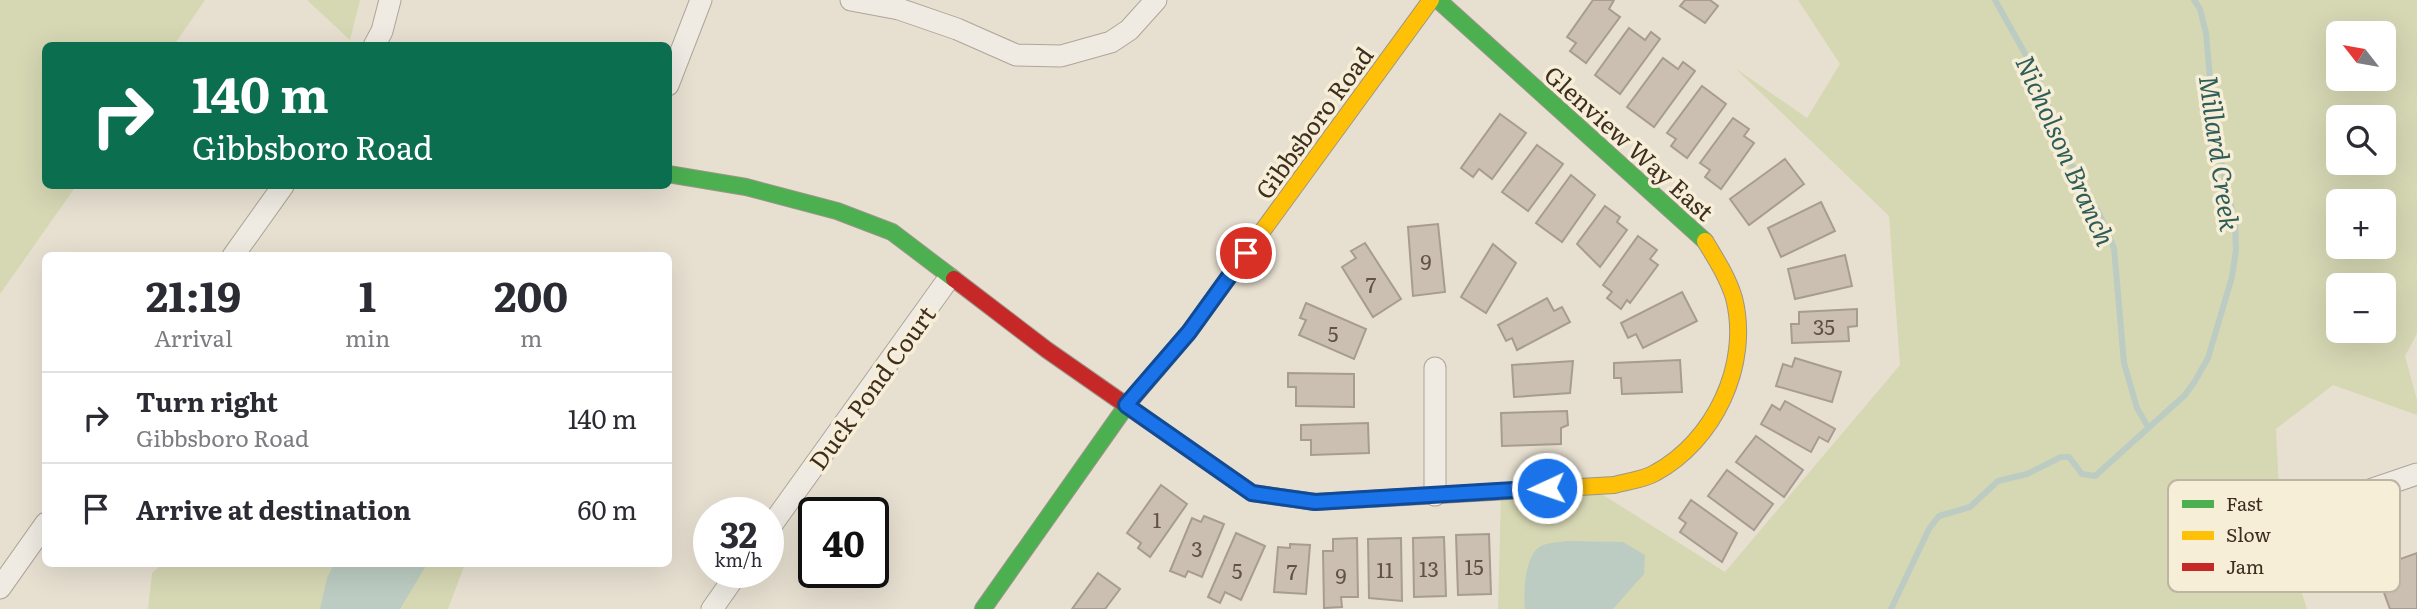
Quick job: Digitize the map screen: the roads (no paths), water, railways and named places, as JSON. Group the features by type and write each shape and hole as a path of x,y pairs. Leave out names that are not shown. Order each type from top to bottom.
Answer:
{"street":[{"path":"376,42 382,31 390,0"},
{"path":"672,75 701,0"},
{"path":"851,0 899,9 957,29 1016,55 1061,56 1111,42 1129,30 1156,0"},
{"name":"Gibbsboro Road","path":"983,609 1126,405 1189,332 1431,0"},
{"name":"Glenview Way East","path":"672,175 746,187 848,215 891,232 948,278 1252,493 1315,502 1614,485 1654,474 1684,454 1707,428 1725,396 1737,350 1736,308 1726,276 1702,235 1438,0"},
{"path":"236,252 281,189"},
{"name":"Duck Pond Court","path":"784,508 948,278"},
{"path":"1435,368 1435,495"},
{"path":"2399,480 2417,474"},
{"path":"0,588 42,529"},
{"path":"712,609 727,588"}],"waterway":[{"name":"Nicholson Branch","path":"1995,0 2036,73 2074,171 2099,213 2114,248 2124,363 2137,408 2148,427"},
{"name":"Millard Creek","path":"1891,609 1929,529 1939,516 1970,507 1998,481 2027,474 2061,457 2069,457 2082,474 2095,476 2185,395 2208,358 2232,277 2236,250 2235,223 2215,135 2206,33 2200,9 2194,0"}]}
